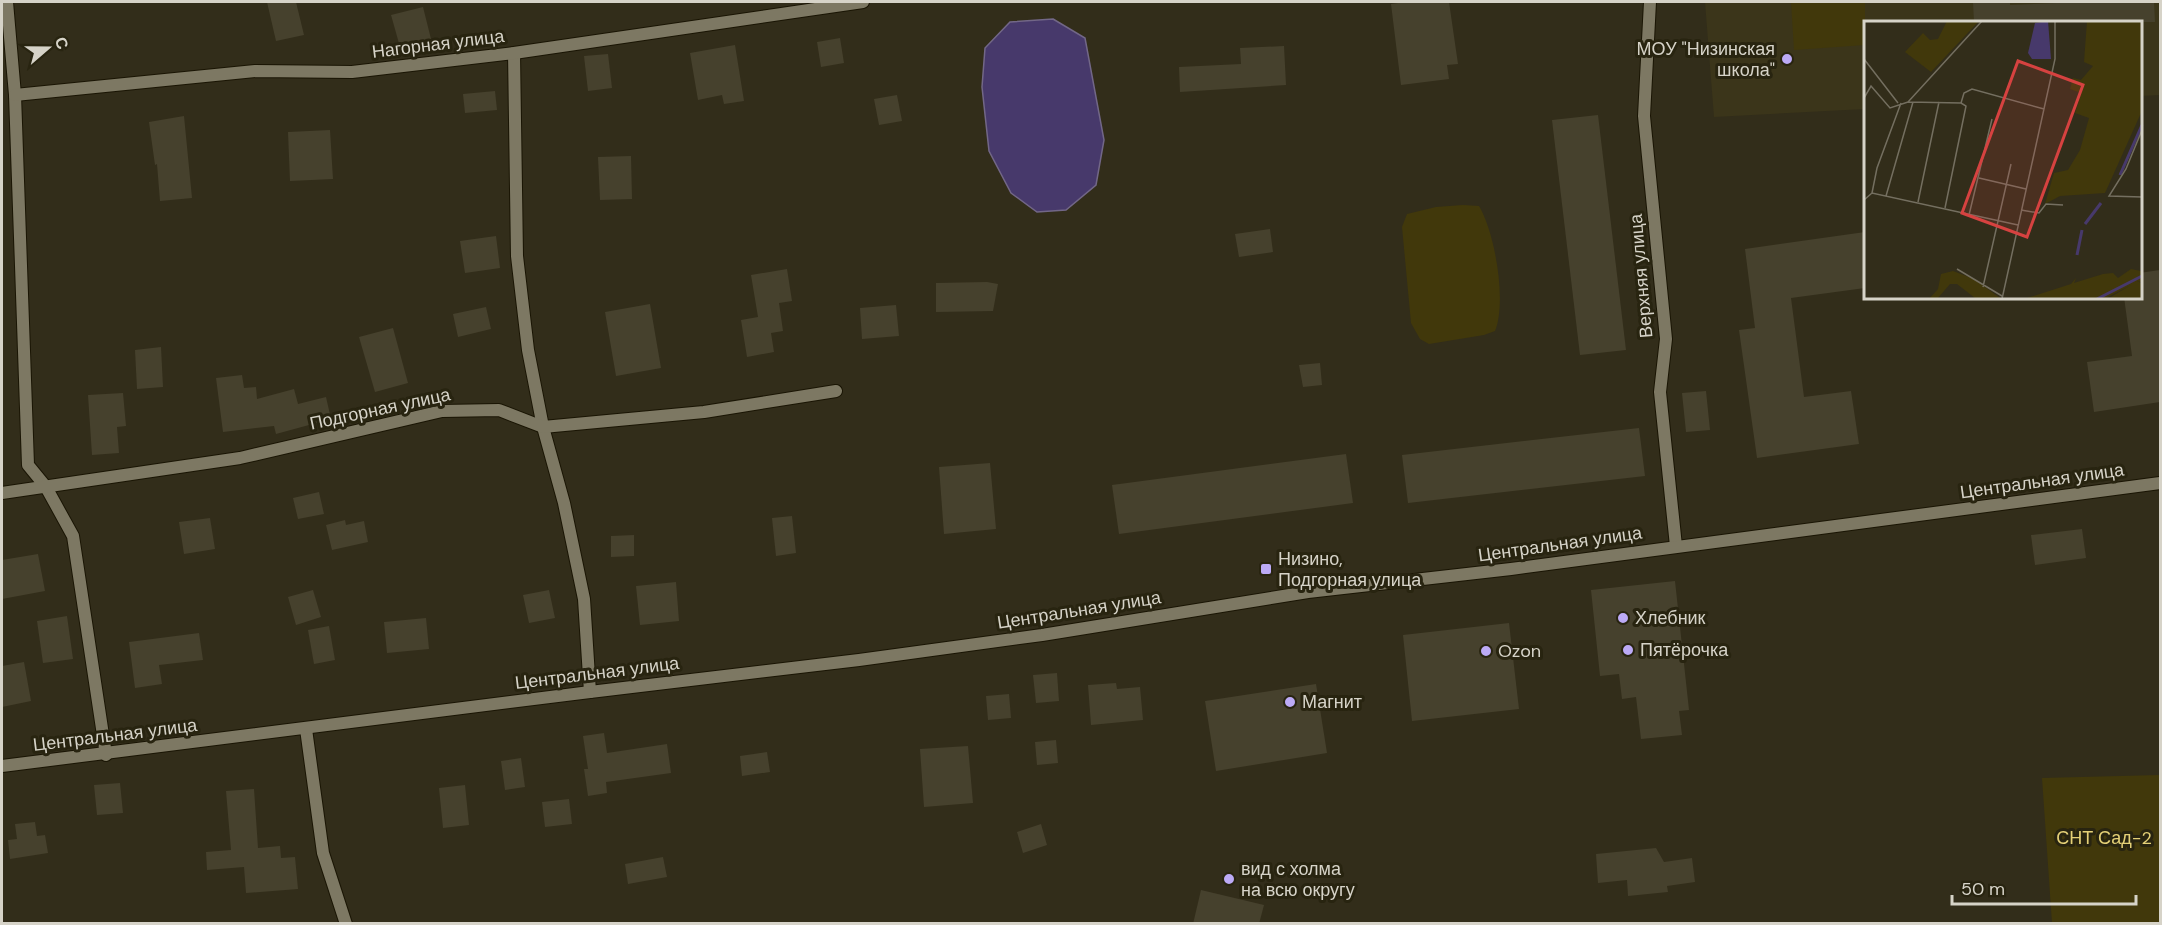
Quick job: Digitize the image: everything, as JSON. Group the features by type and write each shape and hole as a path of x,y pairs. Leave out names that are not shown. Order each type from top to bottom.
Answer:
{"street":[{"path":"7,2 15,95 28,465 45,487 73,536 106,754"},
{"name":"Нагорная улица","path":"15,95 255,71 351,72 514,53 863,2"},
{"name":"Верхняя улица","path":"1650,2 1644,116 1666,339 1660,392 1676,546"},
{"path":"514,53 517,256 528,350 543,427 564,503 584,599 590,692"},
{"name":"Подгорная улица","path":"2,493 240,458 442,411 499,410 543,427 704,412 836,391"},
{"name":"Центральная улица","path":"2,766 859,660 1042,635 1308,592 1510,569 2003,506 2160,483"},
{"path":"306,729 323,853 346,924"}],"shaded area":[{"name":"МОУ \"Низинская школа\"","path":"1705,2 2160,2 2160,95 2141,96 2141,21 1864,21 1864,109 1714,117"},
{"path":"1053,19 1085,38 1104,140 1096,185 1066,210 1037,212 1011,193 989,151 982,87 985,48 1010,22"}],"green space":[{"path":"1791,2 1865,2 1864,45 1794,50"},
{"path":"1479,206 1490,233 1498,268 1500,303 1495,331 1429,344 1420,339 1411,323 1402,227 1407,214 1436,207"},
{"name":"СНТ Сад-2","path":"2160,775 2160,923 2052,923 2042,778"}],"building":[{"path":"267,2 296,2 304,35 276,41"},
{"path":"1449,2 1458,64 1447,65 1449,79 1401,85 1391,4"},
{"path":"1973,2 2010,2 2010,5 2154,2 2155,22 2141,21 1974,21"},
{"path":"423,7 431,39 400,47 391,15"},
{"path":"840,38 844,63 821,67 817,42"},
{"path":"735,45 744,101 724,104 722,95 698,100 690,53"},
{"path":"1284,46 1286,85 1180,92 1179,67 1241,64 1240,48"},
{"path":"608,54 612,88 588,91 584,56"},
{"path":"495,91 497,110 465,113 463,94"},
{"path":"897,95 902,121 879,125 874,99"},
{"path":"1598,115 1626,350 1580,355 1552,120"},
{"path":"184,116 192,198 160,201 157,164 155,165 149,122"},
{"path":"330,130 333,179 290,181 288,132"},
{"path":"631,156 632,199 600,200 598,157"},
{"path":"1270,229 1273,252 1239,257 1235,234"},
{"path":"1864,232 1864,288 1791,298 1804,397 1851,391 1859,444 1757,458 1739,330 1755,328 1745,249"},
{"path":"496,236 500,268 465,273 460,241"},
{"path":"787,269 792,301 779,303 783,331 771,333 774,352 747,357 741,320 758,317 751,275"},
{"path":"2160,270 2160,402 2094,412 2087,362 2132,356 2124,298 2141,298 2141,273"},
{"path":"987,282 998,284 993,311 936,312 936,283"},
{"path":"650,304 661,368 616,376 605,312"},
{"path":"896,305 899,336 862,339 860,308"},
{"path":"486,307 491,329 458,337 453,314"},
{"path":"393,328 408,383 375,392 359,337"},
{"path":"161,347 163,387 137,389 135,350"},
{"path":"1320,363 1322,385 1303,387 1299,365"},
{"path":"242,375 244,388 256,387 257,399 294,389 298,404 326,397 331,419 276,434 274,426 223,432 216,378"},
{"path":"1706,391 1710,430 1686,432 1682,393"},
{"path":"123,393 126,426 117,427 119,453 92,455 88,395"},
{"path":"1639,428 1645,476 1408,503 1402,455"},
{"path":"1346,454 1353,503 1119,534 1112,485"},
{"path":"990,463 996,529 944,534 939,467"},
{"path":"319,492 324,514 298,519 293,498"},
{"path":"792,516 796,553 776,556 772,518"},
{"path":"210,518 215,549 184,554 179,522"},
{"path":"345,520 346,525 364,521 368,542 332,550 326,525"},
{"path":"2082,529 2086,558 2035,565 2031,535"},
{"path":"634,535 634,556 611,557 611,536"},
{"path":"38,554 45,591 2,599 2,560"},
{"path":"1675,581 1689,710 1679,711 1682,735 1641,739 1636,697 1622,699 1619,674 1600,676 1591,590"},
{"path":"676,582 679,621 640,625 636,586"},
{"path":"313,590 321,617 296,625 288,597"},
{"path":"549,590 555,618 529,623 523,595"},
{"path":"67,616 73,659 43,663 37,621"},
{"path":"426,618 429,649 387,653 384,622"},
{"path":"1509,623 1519,709 1412,721 1403,635"},
{"path":"329,626 335,660 314,664 308,630"},
{"path":"199,633 203,660 159,665 162,684 135,688 129,642"},
{"path":"24,662 31,701 2,707 2,666"},
{"path":"1057,673 1059,701 1036,703 1033,675"},
{"path":"1116,683 1117,689 1140,687 1143,720 1091,725 1088,685"},
{"path":"1316,684 1327,753 1216,771 1205,701"},
{"path":"1009,694 1011,718 988,720 986,696"},
{"path":"604,733 607,753 667,744 671,773 606,782 607,793 588,796 584,769 588,769 583,736"},
{"path":"1056,740 1058,763 1037,765 1035,742"},
{"path":"968,746 973,803 924,807 920,749"},
{"path":"767,752 770,772 742,776 740,756"},
{"path":"521,758 525,787 505,790 501,761"},
{"path":"120,783 123,813 97,815 94,785"},
{"path":"465,785 469,825 443,828 439,788"},
{"path":"254,789 258,848 280,846 281,858 295,857 298,889 246,893 244,867 207,870 206,852 231,850 226,791"},
{"path":"569,799 572,824 545,827 542,802"},
{"path":"35,822 37,836 45,835 48,853 10,859 8,840 17,839 15,824"},
{"path":"1041,824 1047,845 1023,853 1017,832"},
{"path":"1656,848 1664,862 1692,858 1695,882 1667,886 1668,892 1628,896 1627,880 1598,883 1596,854"},
{"path":"663,857 667,877 628,884 625,864"},
{"path":"1201,890 1264,905 1259,924 1193,924"}],"place":[{"name":"МОУ \"Низинская школа\"","path":"1787,59"},
{"name":"Низино, Подгорная улица","path":"1266,569"},
{"name":"Хлебник","path":"1623,618"},
{"name":"Пятёрочка","path":"1628,650"},
{"name":"Ozon","path":"1486,651"},
{"name":"Магнит","path":"1290,702"},
{"name":"вид с холма на всю округу","path":"1229,879"}]}
